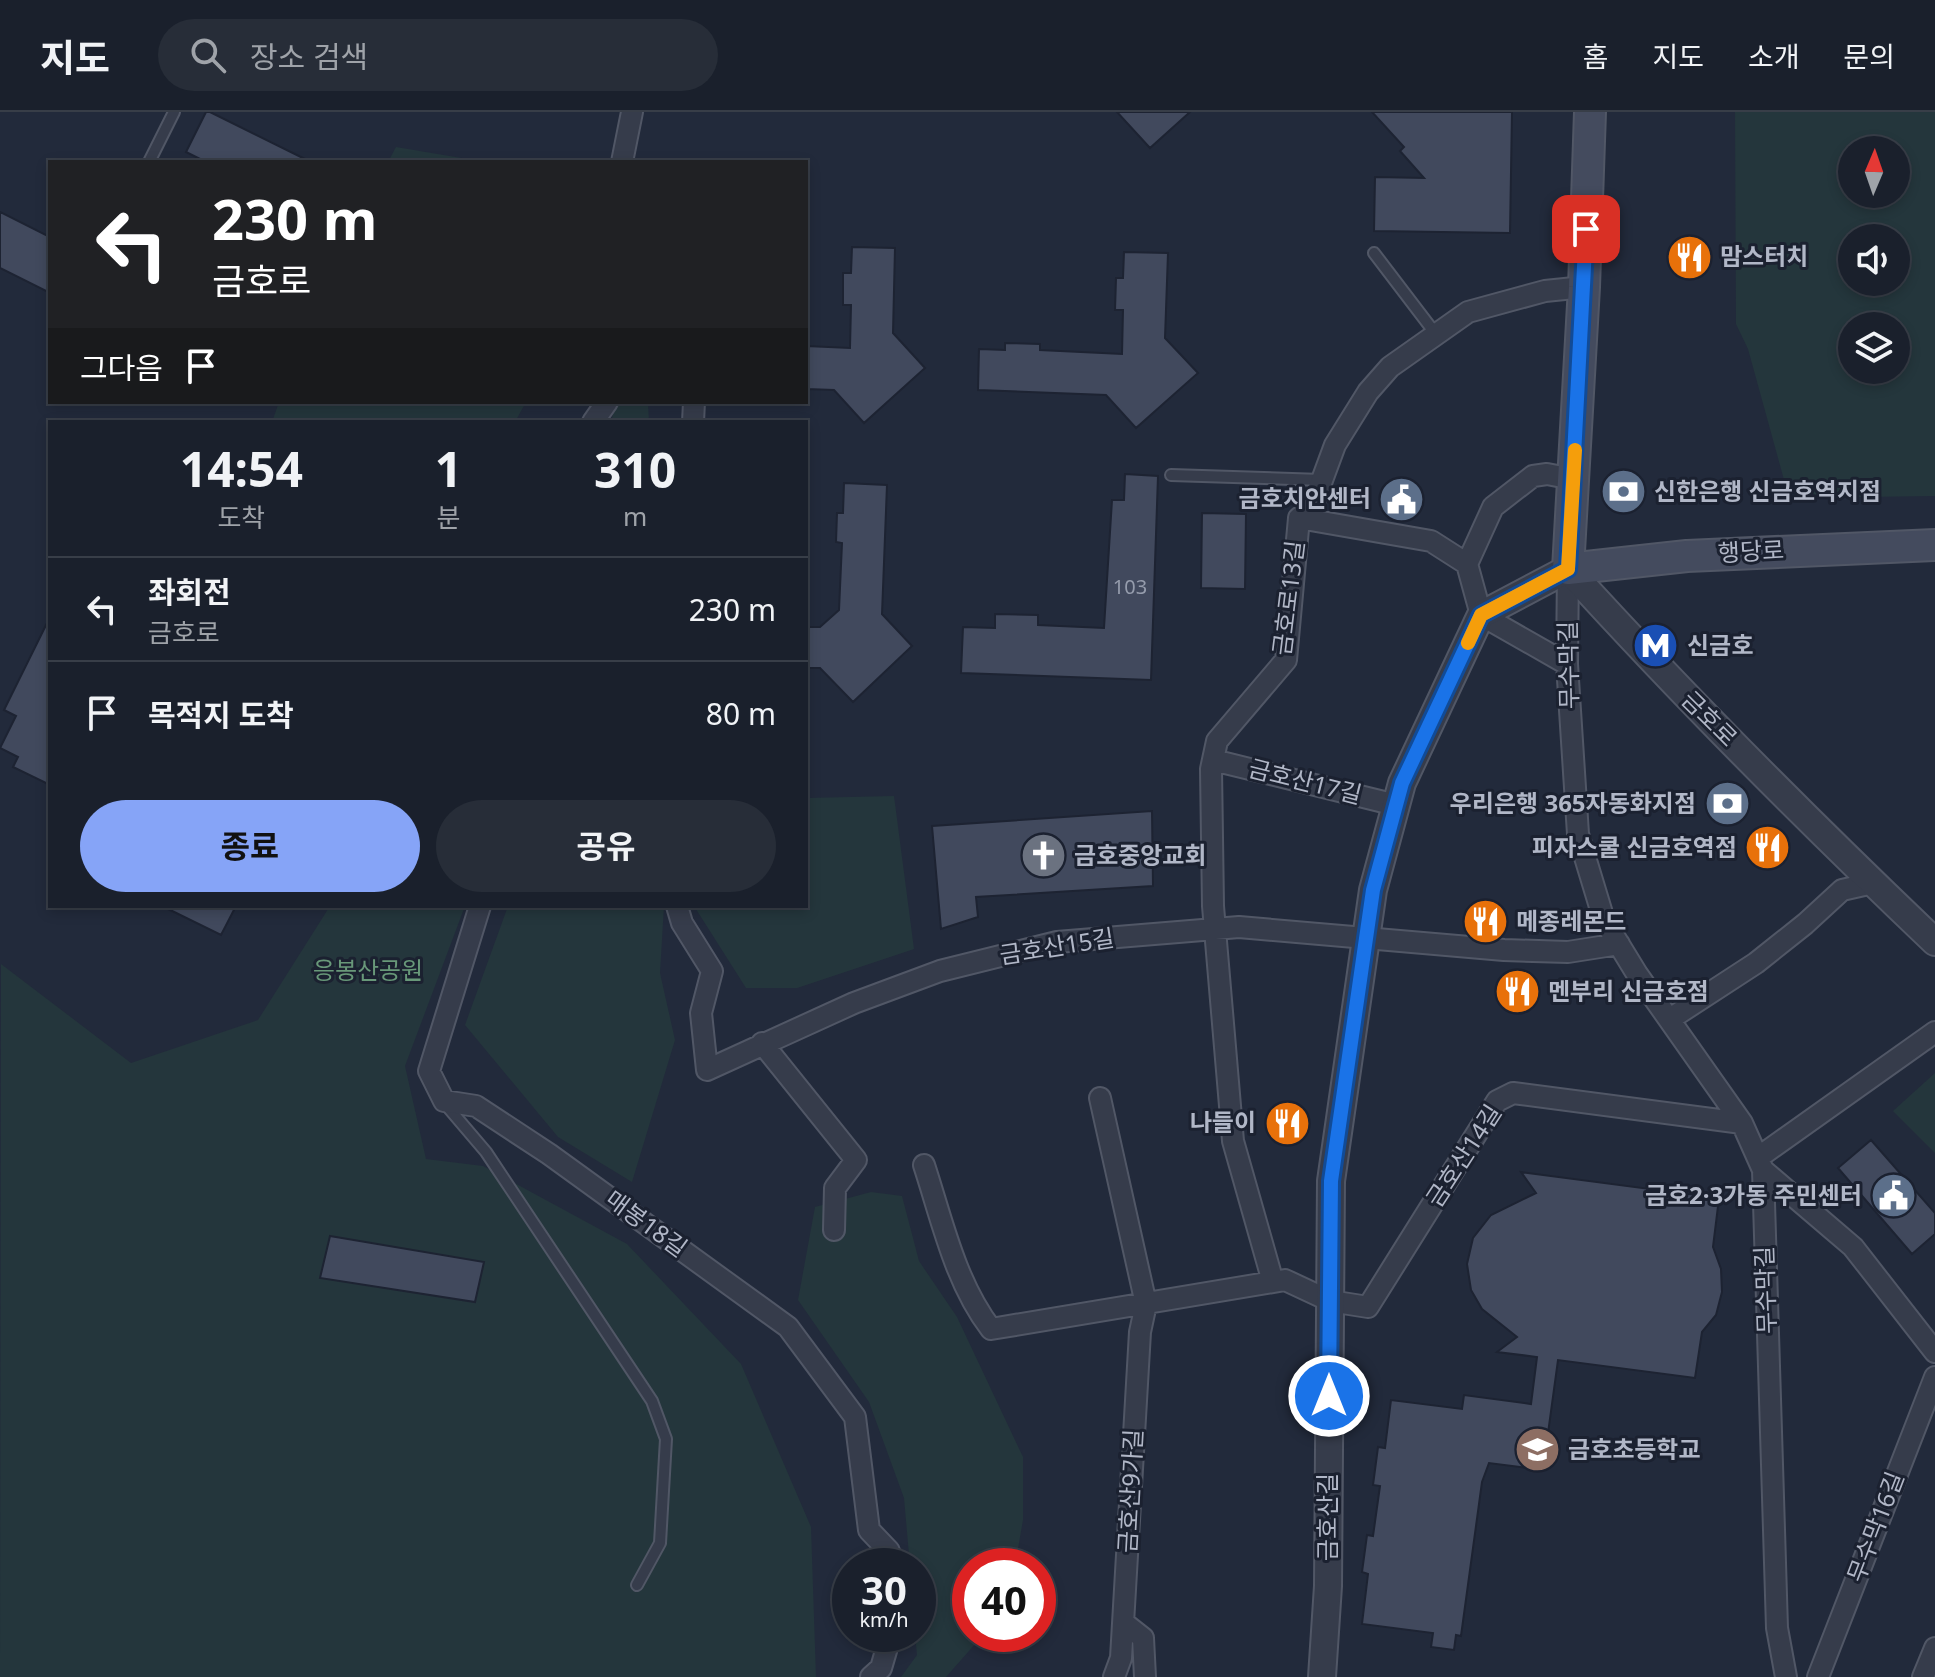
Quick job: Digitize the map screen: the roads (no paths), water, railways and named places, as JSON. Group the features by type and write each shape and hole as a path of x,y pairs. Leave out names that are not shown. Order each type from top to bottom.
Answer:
{"main road":[{"path":"1568,569 1584,287 1590,112"},
{"name":"행당로","path":"1568,569 1687,556 1935,545"}],"street":[{"path":"622,160 632,112"},
{"name":"금호로13길","path":"1273,1282 1233,1141 1215,928 1211,783 1217,741 1286,660 1299,518 1311,510 1335,445 1368,392 1390,367 1468,312 1545,291 1584,287"},
{"path":"1567,664 1481,615 1467,564 1493,507 1533,476 1547,474 1573,479"},
{"path":"1299,518 1431,541 1467,564"},
{"path":"1481,615 1568,569"},
{"name":"무수막길","path":"1568,569 1567,664 1578,834 1604,920 1742,1123 1761,1164 1777,1628 1786,1677"},
{"name":"금호로","path":"1568,569 1648,657 1935,942"},
{"name":"금호산길","path":"1322,1677 1328,1586 1331,1181 1373,890 1402,783 1481,615"},
{"name":"금호산17길","path":"1213,760 1396,805"},
{"path":"1670,1019 1756,963 1842,890 1873,883"},
{"path":"444,1101 429,1071 479,908"},
{"name":"금호산15길","path":"678,908 682,923 712,971 701,1013 707,1070 854,1003 940,971 1057,942 1239,927 1367,936"},
{"path":"1367,936 1504,950 1568,952 1619,944"},
{"path":"1935,1032 1761,1164 1853,1247 1935,1352"},
{"path":"762,1043 856,1160 835,1188 834,1230"},
{"name":"금호산14길","path":"1330,1301 1368,1307 1497,1101 1513,1093 1742,1123"},
{"name":"금호산9가길","path":"1100,1098 1146,1304 1140,1332 1121,1658 1114,1677"},
{"name":"매봉18길","path":"444,1101 476,1106 549,1154 788,1327 855,1417 869,1530 886,1548"},
{"path":"924,1165 957,1265 975,1308 991,1329 1285,1280 1330,1301"},
{"name":"무수막16길","path":"1818,1677 1935,1377"},
{"path":"1124,1623 1143,1638 1145,1677"},
{"path":"1923,1677 1935,1648"},
{"path":"871,1677 881,1668 886,1652"}],"lane":[{"path":"150,160 174,112"},
{"path":"1374,253 1435,333"},
{"path":"1171,475 1322,480"},
{"path":"444,1101 486,1152 652,1401 666,1439 660,1543 637,1585"}],"place":[{"name":"맘스터치","path":"1689,257"},
{"name":"신한은행 신금호역지점","path":"1623,492"},
{"name":"금호치안센터","path":"1402,499"},
{"name":"신금호","path":"1656,646"},
{"name":"우리은행 365자동화지점","path":"1727,804"},
{"name":"피자스쿨 신금호역점","path":"1768,848"},
{"name":"금호중앙교회","path":"1043,856"},
{"name":"메종레몬드","path":"1485,922"},
{"name":"멘부리 신금호점","path":"1517,992"},
{"name":"나들이","path":"1287,1123"},
{"name":"금호2·3가동 주민센터","path":"1893,1196"},
{"name":"금호초등학교","path":"1537,1450"}],"park label":[{"name":"응봉산공원","path":"368,971"}]}
